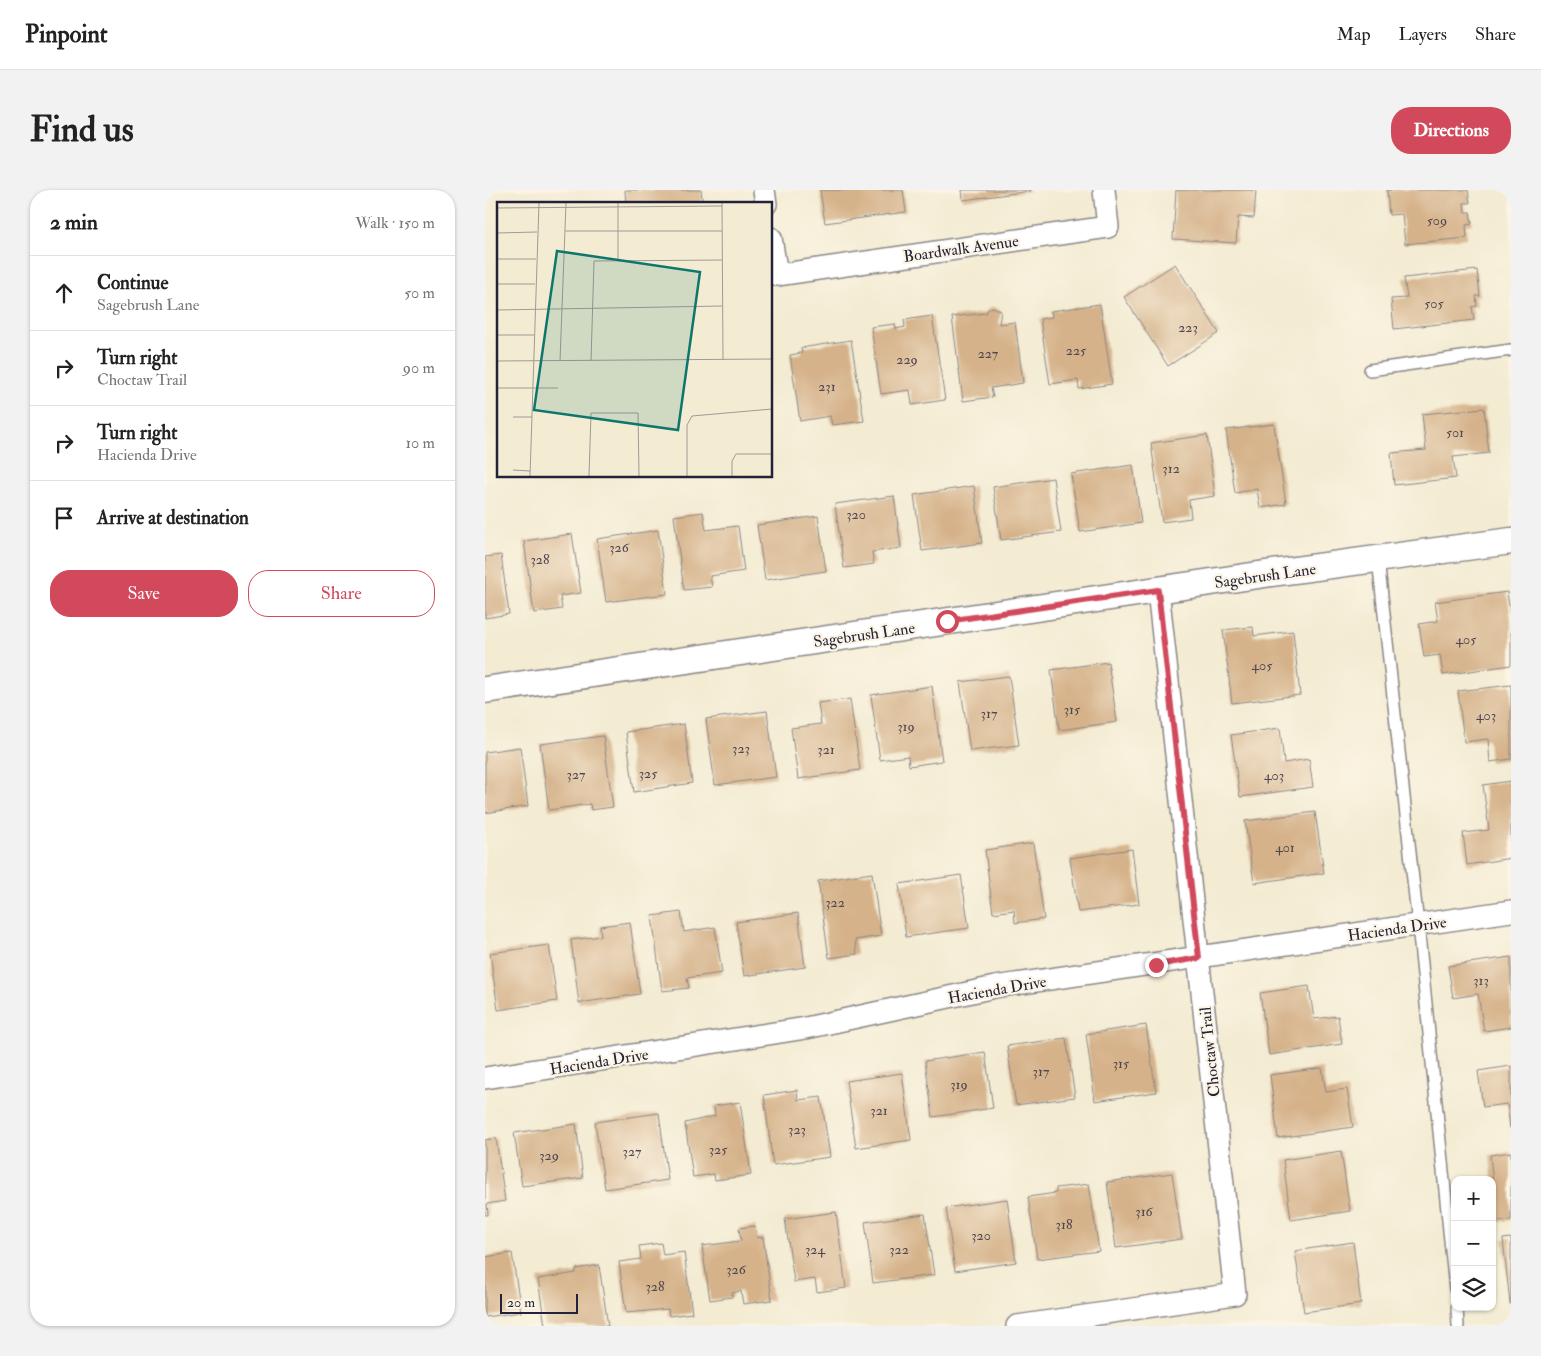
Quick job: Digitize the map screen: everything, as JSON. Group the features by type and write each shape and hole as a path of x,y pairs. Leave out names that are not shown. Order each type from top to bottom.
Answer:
{"street":[{"name":"Boardwalk Avenue","path":"773,250 777,275 1108,227 1104,190"},
{"name":"Sagebrush Lane","path":"485,690 1158,590 1511,541"},
{"name":"Choctaw Trail","path":"1017,1326 1073,1322 1235,1294 1158,590"},
{"name":"Hacienda Drive","path":"485,1078 806,1028 995,987 1511,911"}],"lane":[{"path":"1370,370 1511,350"},
{"path":"1378,559 1453,1266"},
{"path":"1457,1311 1459,1326"}],"building":[{"path":"625,190 701,190 703,202 626,202"},
{"path":"820,190 903,190 906,212 825,223"},
{"path":"962,190 1031,190 1031,191 963,200"},
{"path":"1176,190 1256,190 1254,218 1238,217 1236,243 1173,239"},
{"path":"1387,190 1468,190 1470,203 1464,203 1465,212 1470,212 1472,224 1466,225 1467,238 1405,244 1402,214 1389,215"},
{"path":"1175,264 1219,333 1168,366 1124,297"},
{"path":"1477,270 1480,296 1476,296 1477,306 1472,307 1474,320 1394,329 1391,299 1407,298 1404,278"},
{"path":"1100,304 1112,384 1079,389 1078,380 1050,384 1040,319 1052,317 1051,311"},
{"path":"993,307 1001,311 999,324 1015,322 1023,383 991,388 993,397 963,401 952,317 986,313 988,309"},
{"path":"932,316 945,400 912,405 910,390 881,394 871,327 895,324 896,329 905,327 904,320"},
{"path":"851,340 864,421 832,425 830,416 800,421 790,355 802,353 801,348"},
{"path":"1484,408 1489,453 1453,457 1456,478 1394,485 1391,453 1426,450 1422,414"},
{"path":"1274,424 1286,504 1260,508 1257,489 1235,493 1226,430"},
{"path":"1207,435 1215,496 1189,500 1191,518 1162,522 1151,443"},
{"path":"1133,465 1141,523 1080,532 1071,474"},
{"path":"1053,478 1061,532 1001,540 993,487"},
{"path":"974,486 982,543 922,551 914,495"},
{"path":"894,496 901,548 872,552 874,564 844,568 835,504"},
{"path":"703,512 706,530 738,526 744,571 710,576 712,587 684,590 674,516"},
{"path":"818,516 826,571 765,580 757,525"},
{"path":"658,530 667,594 606,602 597,539"},
{"path":"572,534 581,593 560,596 562,609 534,613 524,541"},
{"path":"501,555 509,614 485,618 485,557"},
{"path":"1507,592 1511,619 1511,665 1443,675 1440,655 1424,657 1419,624 1438,621 1435,602"},
{"path":"1253,627 1254,636 1293,631 1300,695 1232,703 1223,630"},
{"path":"1108,662 1117,722 1059,730 1051,670"},
{"path":"1009,676 1019,745 970,751 960,682"},
{"path":"1511,685 1511,759 1490,762 1488,739 1464,742 1458,691"},
{"path":"932,686 942,761 909,766 908,756 880,760 871,695"},
{"path":"850,699 860,770 798,779 791,728 821,724 818,703"},
{"path":"767,711 776,777 715,785 706,719"},
{"path":"684,724 692,783 634,792 626,732"},
{"path":"1280,728 1284,763 1309,759 1313,787 1240,797 1231,735"},
{"path":"603,736 613,807 591,810 590,804 549,810 540,744"},
{"path":"520,747 528,806 485,813 485,752"},
{"path":"1511,781 1511,858 1467,865 1463,833 1489,830 1483,785"},
{"path":"1315,812 1324,873 1254,883 1245,821"},
{"path":"1033,843 1044,919 1015,923 1014,910 993,913 985,850"},
{"path":"1132,849 1139,904 1078,912 1070,858"},
{"path":"872,873 881,936 855,940 857,954 829,958 818,881"},
{"path":"961,875 969,928 906,937 899,884"},
{"path":"681,912 684,932 715,927 722,973 687,978 689,988 662,991 652,916"},
{"path":"798,913 805,967 744,976 736,922"},
{"path":"630,922 640,994 579,1003 571,940 601,936 600,926"},
{"path":"549,945 557,1001 498,1010 490,953"},
{"path":"1511,957 1511,1027 1484,1031 1478,994 1453,998 1448,966"},
{"path":"1309,986 1314,1019 1338,1016 1342,1044 1269,1055 1260,993"},
{"path":"1146,1025 1156,1092 1095,1101 1086,1034"},
{"path":"1066,1038 1075,1097 1016,1105 1007,1046"},
{"path":"985,1052 993,1108 933,1117 925,1061"},
{"path":"1511,1066 1510,1128 1507,1104 1483,1107 1478,1071"},
{"path":"1322,1068 1326,1092 1347,1089 1353,1127 1278,1138 1270,1075"},
{"path":"902,1073 911,1140 856,1148 846,1081"},
{"path":"797,1090 798,1100 821,1097 830,1157 773,1165 764,1095"},
{"path":"740,1102 751,1175 715,1180 714,1174 693,1177 685,1123 715,1116 714,1106"},
{"path":"659,1113 668,1180 605,1189 595,1122"},
{"path":"576,1124 583,1178 522,1186 514,1133"},
{"path":"496,1138 505,1201 487,1204 488,1215 485,1215 485,1140"},
{"path":"1341,1151 1350,1211 1291,1220 1283,1160"},
{"path":"1511,1152 1511,1220 1497,1222 1496,1176 1492,1176 1490,1155"},
{"path":"1172,1173 1182,1239 1116,1248 1107,1182"},
{"path":"1089,1184 1099,1251 1037,1259 1028,1197 1056,1193 1056,1188"},
{"path":"1007,1199 1016,1262 955,1271 946,1208"},
{"path":"836,1212 846,1288 817,1292 815,1279 794,1282 785,1219"},
{"path":"925,1214 934,1275 873,1283 865,1222"},
{"path":"755,1226 757,1238 763,1237 772,1300 743,1304 741,1291 732,1293 732,1297 710,1300 702,1246 741,1241 739,1228"},
{"path":"1511,1238 1511,1304 1510,1304 1503,1239"},
{"path":"1353,1242 1361,1304 1304,1312 1295,1251"},
{"path":"661,1243 663,1255 684,1252 692,1313 669,1316 668,1309 626,1313 619,1262 641,1259 639,1246"},
{"path":"512,1253 521,1312 485,1317 485,1257"},
{"path":"599,1265 608,1326 545,1326 538,1279 576,1273 576,1269"}],"route":[{"path":"947,621 1158,590 1199,958 1156,965"}]}
